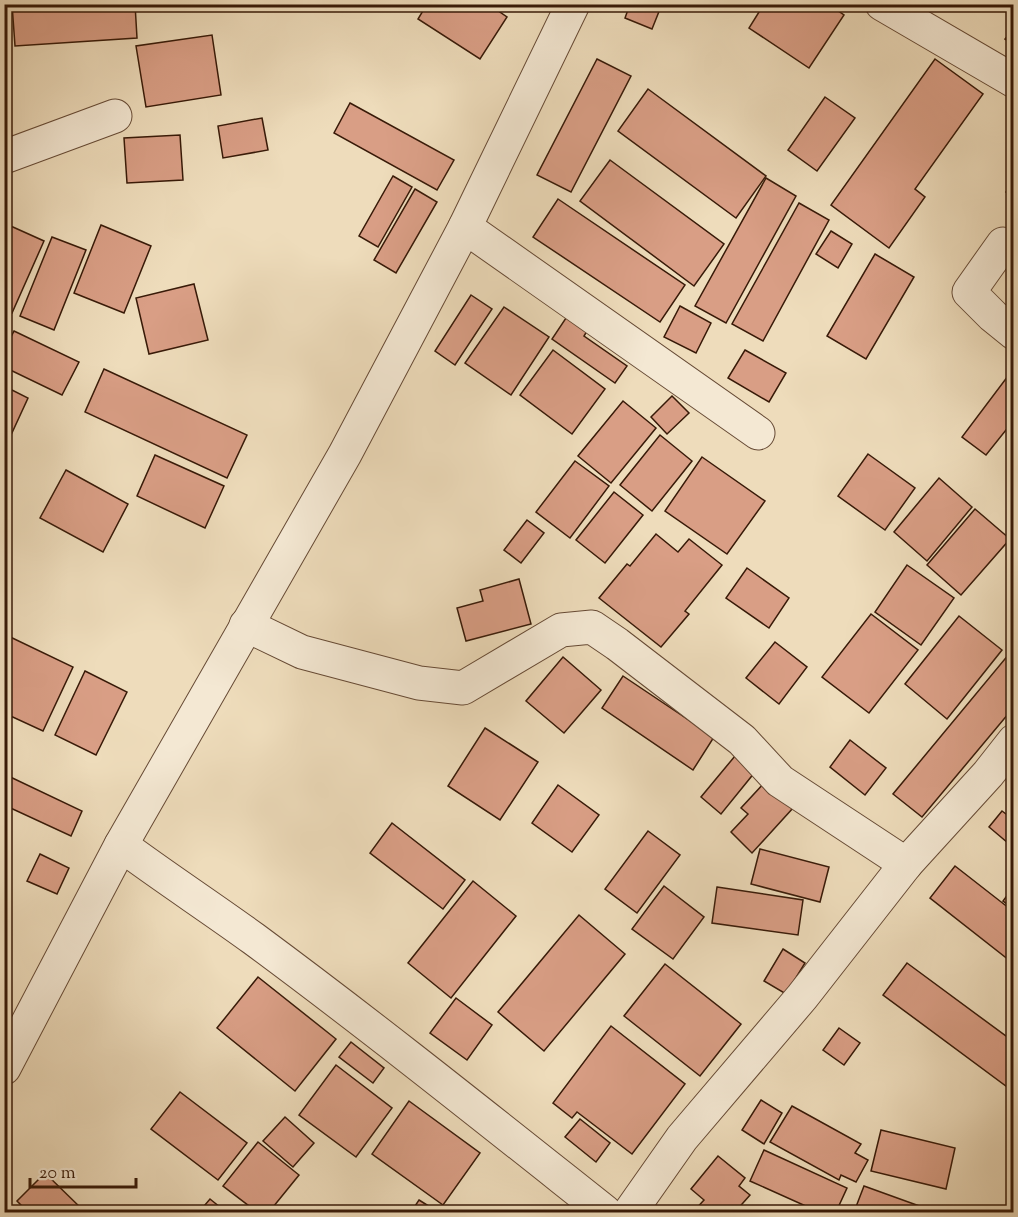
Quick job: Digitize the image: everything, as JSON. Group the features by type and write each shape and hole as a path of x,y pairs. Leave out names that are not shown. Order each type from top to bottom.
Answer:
{"street":[{"path":"4,1068 121,845 345,454 465,227 573,4"},
{"path":"882,4 1014,81"},
{"path":"4,157 115,116"},
{"path":"465,227 758,433"},
{"path":"1003,244 969,292 1014,333"},
{"path":"246,626 302,651 419,683 464,688 561,630 592,627 742,740 780,781 906,864"},
{"path":"630,1212 682,1138 802,997 906,864 988,774 1014,741"},
{"path":"121,845 252,938 402,1051 605,1212"}],"building":[{"path":"12,4 135,4 137,38 15,46"},
{"path":"427,4 488,4 507,17 480,59 418,19"},
{"path":"630,4 662,4 652,29 625,18"},
{"path":"764,4 828,4 844,15 809,68 749,28"},
{"path":"1014,28 1014,45 1005,39"},
{"path":"212,35 221,95 146,107 136,46"},
{"path":"597,59 631,76 571,192 537,175"},
{"path":"935,59 983,94 915,189 925,197 889,248 831,205"},
{"path":"648,89 766,176 736,218 618,131"},
{"path":"825,97 855,118 817,171 788,150"},
{"path":"350,103 454,160 437,190 334,133"},
{"path":"262,118 268,150 223,158 218,126"},
{"path":"180,135 183,180 127,183 124,138"},
{"path":"610,160 724,244 694,286 580,201"},
{"path":"393,176 412,187 378,247 359,236"},
{"path":"766,178 796,196 726,323 695,306"},
{"path":"1014,180 1014,197 1006,192"},
{"path":"415,189 437,202 396,273 374,260"},
{"path":"558,199 685,285 660,322 533,237"},
{"path":"799,203 829,220 763,341 732,324"},
{"path":"4,223 44,241 12,313 4,310"},
{"path":"101,225 151,246 124,313 74,293"},
{"path":"831,231 852,244 838,268 816,254"},
{"path":"52,237 86,250 54,330 20,316"},
{"path":"875,254 914,277 866,359 827,336"},
{"path":"194,284 208,340 149,354 136,298"},
{"path":"471,295 492,309 455,365 435,351"},
{"path":"680,306 711,323 696,353 664,337"},
{"path":"504,307 549,337 511,395 465,363"},
{"path":"570,312 590,326 584,336 627,366 615,383 552,339"},
{"path":"14,331 79,362 62,395 4,367 4,351"},
{"path":"553,350 605,389 572,434 520,395"},
{"path":"745,350 786,373 769,402 728,378"},
{"path":"1014,368 1014,420 986,455 962,437"},
{"path":"104,369 247,435 227,478 85,412"},
{"path":"4,386 28,398 5,448 4,448"},
{"path":"672,396 689,413 667,434 651,417"},
{"path":"623,401 656,428 611,483 578,456"},
{"path":"660,435 692,461 652,511 620,485"},
{"path":"868,454 915,488 885,530 838,496"},
{"path":"155,455 224,486 205,528 137,496"},
{"path":"702,457 765,501 727,554 665,511"},
{"path":"575,461 609,486 570,538 536,512"},
{"path":"66,470 128,504 103,552 40,518"},
{"path":"939,478 972,507 927,561 894,532"},
{"path":"614,492 643,515 605,563 576,540"},
{"path":"975,509 1010,539 961,595 927,565"},
{"path":"527,520 544,533 521,563 504,550"},
{"path":"656,534 678,552 689,539 722,565 685,611 689,614 661,647 599,598 627,564 630,566"},
{"path":"907,565 954,598 921,645 875,612"},
{"path":"747,568 789,598 769,628 726,598"},
{"path":"519,579 531,624 466,641 457,608 483,601 480,590"},
{"path":"871,614 918,650 869,713 822,677"},
{"path":"959,616 1002,650 947,719 905,684"},
{"path":"4,634 73,667 43,731 4,713"},
{"path":"775,642 807,667 779,704 746,678"},
{"path":"1014,648 1014,707 922,817 893,794"},
{"path":"563,657 601,690 564,733 526,701"},
{"path":"85,671 127,692 96,755 55,735"},
{"path":"623,676 714,737 693,770 602,708"},
{"path":"485,728 538,762 500,820 448,786"},
{"path":"850,740 886,768 865,795 830,767"},
{"path":"735,756 755,772 721,814 701,797"},
{"path":"4,774 82,811 71,836 4,805"},
{"path":"765,782 793,808 752,853 731,832 748,814 741,808"},
{"path":"558,785 599,815 572,852 532,823"},
{"path":"1002,811 1014,820 1014,836 1008,843 989,827"},
{"path":"392,823 465,880 443,909 370,853"},
{"path":"648,831 680,855 637,913 605,889"},
{"path":"760,849 829,867 820,902 751,884"},
{"path":"40,854 69,868 57,894 27,881"},
{"path":"955,866 1014,912 1014,964 930,898"},
{"path":"473,881 516,916 451,998 408,963"},
{"path":"664,886 704,917 673,959 632,929"},
{"path":"1014,886 1014,909 1003,901"},
{"path":"717,887 803,900 798,935 712,923"},
{"path":"579,915 625,954 544,1051 498,1012"},
{"path":"783,949 805,963 786,994 764,981"},
{"path":"907,963 1014,1042 1014,1092 883,995"},
{"path":"665,964 741,1024 700,1076 624,1016"},
{"path":"258,977 336,1039 295,1091 217,1028"},
{"path":"456,998 492,1025 467,1060 430,1033"},
{"path":"611,1026 685,1084 632,1154 577,1112 572,1118 553,1103"},
{"path":"839,1028 860,1043 844,1065 823,1050"},
{"path":"351,1042 384,1068 373,1083 339,1057"},
{"path":"336,1065 392,1108 356,1157 299,1115"},
{"path":"180,1092 247,1143 218,1180 151,1129"},
{"path":"761,1100 782,1113 764,1144 742,1130"},
{"path":"409,1101 480,1153 443,1205 372,1154"},
{"path":"792,1106 861,1144 855,1153 868,1160 856,1182 841,1175 839,1180 770,1142"},
{"path":"285,1117 314,1143 293,1167 263,1141"},
{"path":"580,1119 610,1143 596,1162 565,1137"},
{"path":"881,1130 955,1148 946,1189 871,1171"},
{"path":"258,1142 299,1175 269,1212 257,1212 223,1186"},
{"path":"764,1150 847,1188 836,1212 819,1212 750,1181"},
{"path":"718,1156 745,1178 739,1186 750,1195 735,1212 693,1212 704,1200 691,1189"},
{"path":"45,1173 85,1212 28,1212 17,1201"},
{"path":"864,1186 936,1212 854,1212"},
{"path":"210,1199 226,1212 199,1212"},
{"path":"419,1200 435,1210 433,1212 411,1212"}]}
